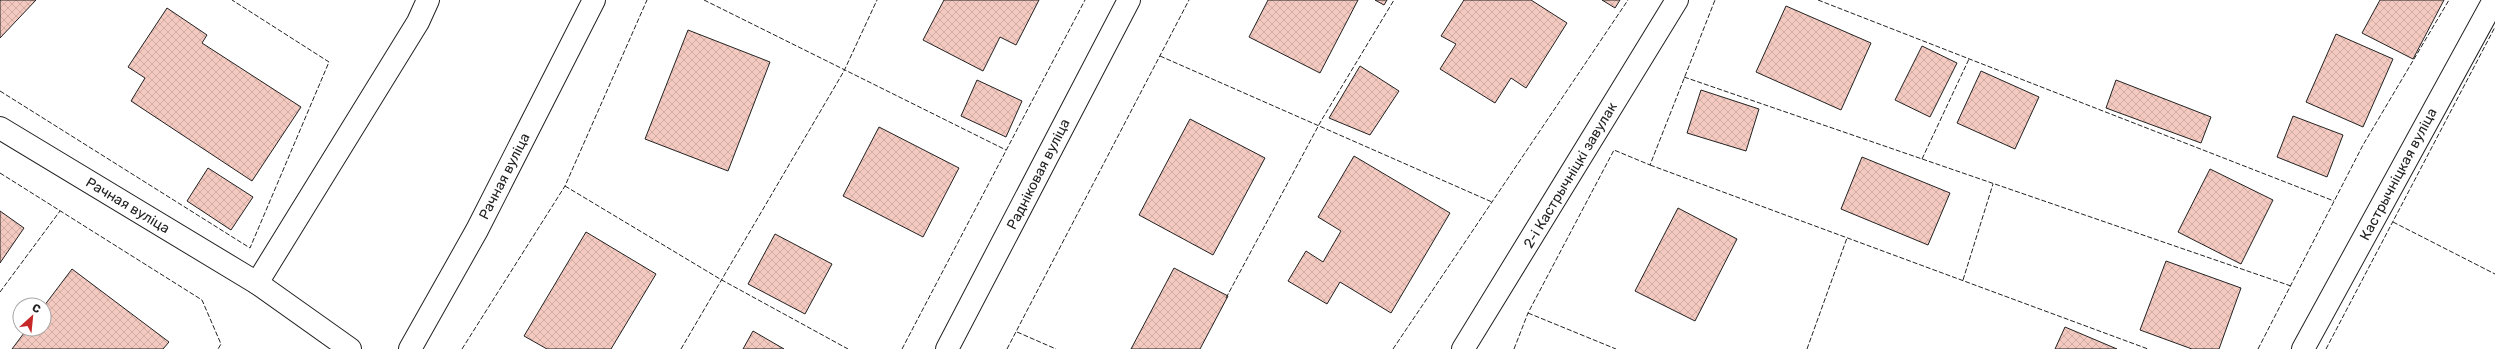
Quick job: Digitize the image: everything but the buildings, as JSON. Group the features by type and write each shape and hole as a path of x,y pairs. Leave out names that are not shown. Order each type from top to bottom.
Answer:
{"street":[{"path":"257,283 418,22 428,0"},
{"name":"Рачная вуліца","path":"410,349 477,230 594,0"},
{"name":"Радніковая вуліца","path":"948,349 1129,0"},
{"name":"2-і Кастрычніцкі завулак","path":"1463,349 1677,0"},
{"name":"Кастрычніцкая вуліца","path":"2303,349 2494,0"},
{"name":"Рачная вуліца","path":"0,128 257,283 350,349"}],"fence":[{"path":"0,91 250,248 329,62 232,0"},
{"path":"462,349 565,186 647,0"},
{"path":"704,0 1006,150"},
{"path":"681,349 844,71 877,0"},
{"path":"902,349 1085,0"},
{"path":"1007,349 1189,0"},
{"path":"1226,298 1321,121 1394,0"},
{"path":"1393,349 1628,0"},
{"path":"1514,349 1528,313 1614,150 1650,165 1715,0"},
{"path":"1818,0 2334,201"},
{"path":"2258,349 2363,145 2449,0"},
{"path":"2326,349 2495,27"},
{"path":"1160,56 1492,202"},
{"path":"1922,159 1969,59"},
{"path":"1684,77 2291,286"},
{"path":"1650,165 2148,349"},
{"path":"0,173 202,300 221,344 218,349"},
{"path":"1963,280 1993,184"},
{"path":"565,186 720,279 848,349"},
{"path":"0,292 60,211"},
{"path":"2393,222 2495,274"},
{"path":"1807,349 1847,238"},
{"path":"1528,313 1616,349"},
{"path":"1017,332 1056,349"}]}
